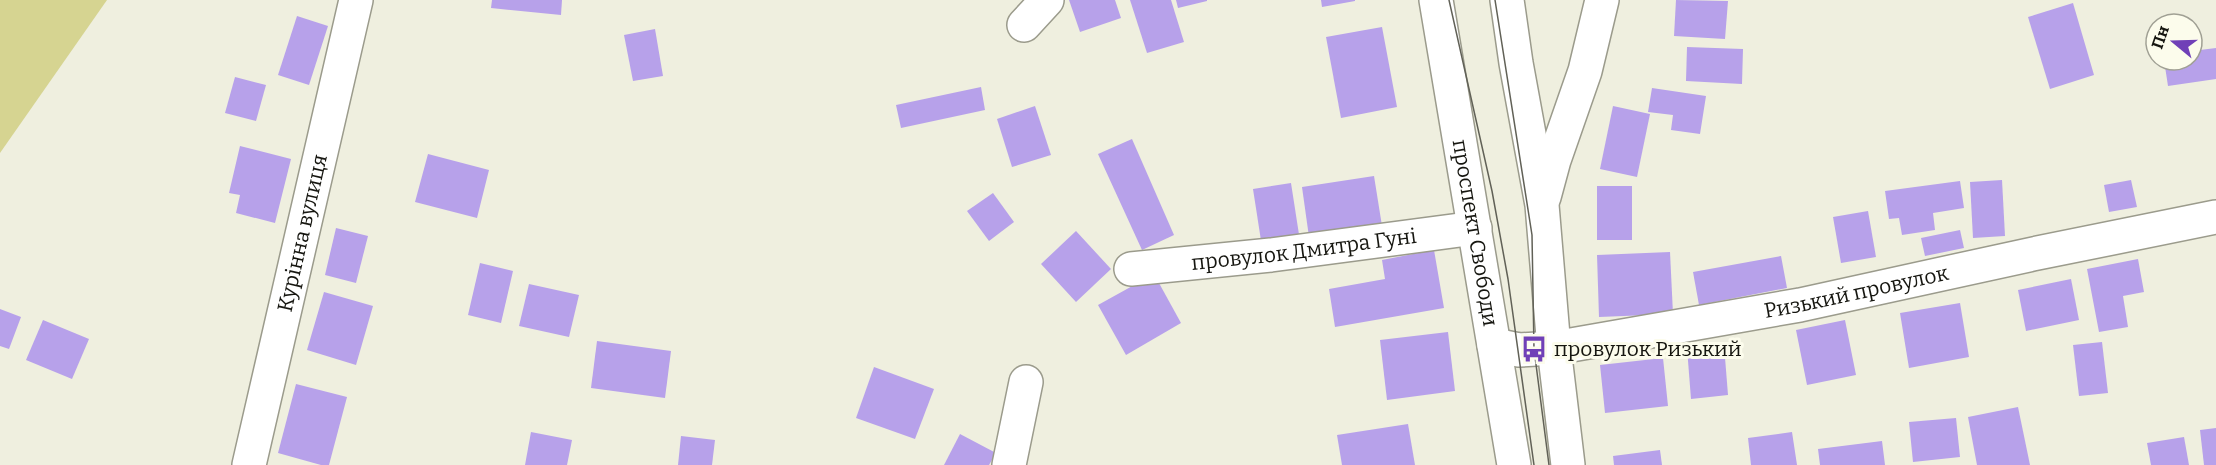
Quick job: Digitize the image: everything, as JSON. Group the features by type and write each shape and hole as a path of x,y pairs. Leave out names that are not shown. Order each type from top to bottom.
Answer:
{"street":[{"name":"Курінна вулиця","path":"249,465 356,0"},
{"path":"1024,25 1047,0"},
{"name":"проспект Свободи","path":"1436,0 1514,465"},
{"path":"1507,0 1542,205 1554,348 1568,465"},
{"path":"1542,205 1554,160 1585,71 1602,0"},
{"name":"Ризький провулок","path":"1494,345 1519,350 1554,348 1800,305 2216,217"},
{"name":"провулок Дмитра Гуні","path":"1131,270 1271,255 1475,228"},
{"path":"1009,465 1026,382"}],"shaded area":[{"path":"0,0 107,0 0,153"}],"building":[{"path":"492,0 562,0 561,15 491,8"},
{"path":"1069,0 1115,0 1121,18 1080,32"},
{"path":"1130,0 1171,0 1184,42 1147,53"},
{"path":"1176,0 1207,0 1207,1 1178,8"},
{"path":"1321,0 1355,0 1355,1 1322,7"},
{"path":"1676,0 1728,1 1725,39 1674,36"},
{"path":"2073,3 2094,75 2050,89 2028,17"},
{"path":"297,16 328,26 309,85 278,75"},
{"path":"1382,27 1397,107 1341,118 1326,37"},
{"path":"655,29 663,76 633,81 624,35"},
{"path":"1687,47 1743,49 1742,84 1686,81"},
{"path":"2216,48 2216,79 2168,86 2166,72 2204,72 2204,50"},
{"path":"235,77 266,85 256,121 225,113"},
{"path":"981,87 985,110 901,128 896,105"},
{"path":"1652,88 1706,96 1700,134 1671,130 1673,115 1648,112"},
{"path":"1035,106 1051,155 1012,167 997,119"},
{"path":"1613,106 1650,114 1637,177 1600,169"},
{"path":"1132,139 1174,235 1142,250 1098,154"},
{"path":"240,146 291,159 275,223 236,213 240,195 229,193"},
{"path":"428,154 489,170 477,218 415,202"},
{"path":"1374,176 1382,226 1309,237 1302,187"},
{"path":"2002,180 2005,236 1973,238 1970,182"},
{"path":"2131,180 2137,207 2109,212 2104,185"},
{"path":"1960,181 1964,208 1933,213 1935,230 1902,235 1899,218 1889,219 1885,191"},
{"path":"1291,183 1300,241 1262,247 1253,189"},
{"path":"1597,186 1632,186 1632,240 1597,240"},
{"path":"993,193 1014,222 989,241 967,211"},
{"path":"1868,211 1876,257 1841,263 1833,217"},
{"path":"336,228 368,236 356,283 325,275"},
{"path":"1960,230 1964,248 1925,256 1921,238"},
{"path":"1076,231 1111,269 1076,302 1041,264"},
{"path":"1434,250 1444,308 1335,327 1329,289 1385,279 1382,260"},
{"path":"1670,252 1673,314 1599,317 1597,255"},
{"path":"1781,256 1787,288 1699,305 1693,272"},
{"path":"2138,259 2144,292 2123,296 2128,327 2099,332 2087,269"},
{"path":"480,263 513,271 501,323 468,315"},
{"path":"1154,274 1181,323 1126,355 1098,305"},
{"path":"2071,279 2079,320 2026,331 2018,290"},
{"path":"529,284 579,295 569,337 519,326"},
{"path":"324,292 373,306 356,365 307,350"},
{"path":"1960,303 1969,357 1909,368 1900,313"},
{"path":"0,309 21,317 9,349 0,346"},
{"path":"43,320 89,339 72,379 26,360"},
{"path":"1845,320 1856,375 1807,385 1796,330"},
{"path":"1448,332 1455,391 1387,400 1380,340"},
{"path":"597,341 671,351 665,398 591,388"},
{"path":"2102,342 2108,393 2079,396 2073,345"},
{"path":"1724,345 1728,395 1691,399 1687,348"},
{"path":"1663,358 1668,406 1605,413 1600,365"},
{"path":"874,367 934,389 915,439 856,418"},
{"path":"296,384 347,397 329,465 321,465 278,453"},
{"path":"2018,407 2030,465 1977,465 1968,417"},
{"path":"1956,418 1960,457 1913,462 1909,422"},
{"path":"1408,424 1415,465 1342,465 1337,435"},
{"path":"2216,428 2216,465 2204,465 2200,430"},
{"path":"531,432 572,440 567,465 525,465"},
{"path":"1792,432 1797,465 1751,465 1748,438"},
{"path":"960,434 996,453 989,465 944,465"},
{"path":"681,436 715,440 712,465 678,465"},
{"path":"2184,437 2189,465 2151,465 2147,443"},
{"path":"1882,441 1885,465 1820,465 1818,449"},
{"path":"1660,450 1662,465 1614,465 1613,456"}],"tram line":[{"path":"1449,0 1492,191 1508,279 1534,465"},
{"path":"1495,0 1532,235 1534,349 1549,465"}],"place":[{"name":"провулок Ризький","path":"1534,349"}]}
